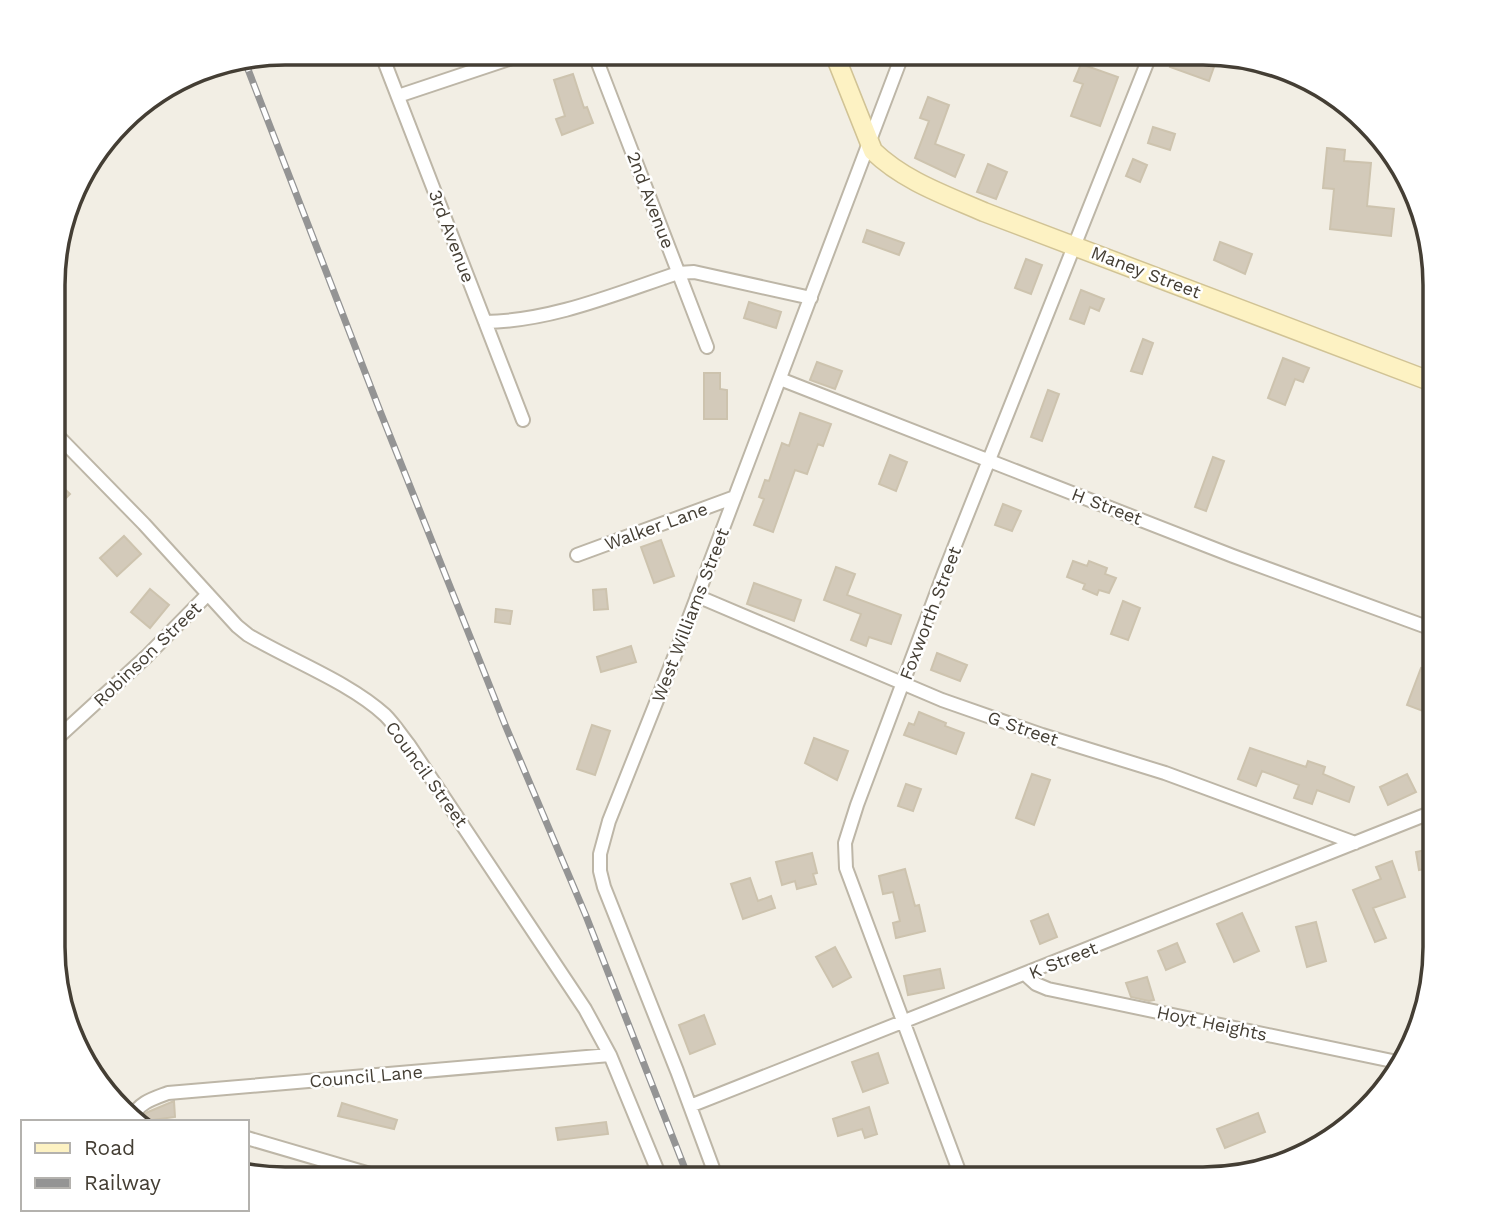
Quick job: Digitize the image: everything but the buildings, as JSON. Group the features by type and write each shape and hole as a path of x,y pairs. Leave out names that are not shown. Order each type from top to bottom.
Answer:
{"street":[{"name":"3rd Avenue","path":"386,65 523,420"},
{"path":"398,96 491,65"},
{"name":"2nd Avenue","path":"599,65 707,347"},
{"path":"839,65 869,144"},
{"name":"West Williams Street","path":"713,1167 604,887 600,854 609,821 899,65"},
{"name":"Foxworth Street","path":"957,1167 846,868 845,844 857,805 944,573 1146,65"},
{"name":"Maney Street","path":"869,144 885,163 910,179 984,212 1423,379"},
{"path":"485,322 512,322 554,314 678,273 694,271 811,299"},
{"name":"H Street","path":"780,379 1233,556 1423,626"},
{"name":"Council Street","path":"65,444 248,635 362,698 386,717 409,745 585,1009 610,1055 655,1167"},
{"name":"Walker Lane","path":"576,555 735,497"},
{"name":"Robinson Street","path":"65,731 139,664 208,594"},
{"name":"G Street","path":"697,596 942,700 1042,735 1165,773 1355,843"},
{"name":"K Street","path":"690,1106 1423,816"},
{"name":"Hoyt Heights","path":"1026,975 1037,985 1048,989 1391,1061"},
{"name":"Council Lane","path":"136,1109 146,1101 168,1093 610,1055"},
{"path":"248,1138 346,1167"}],"railway":[{"path":"248,68 380,411 506,727 586,916 684,1167"}]}
